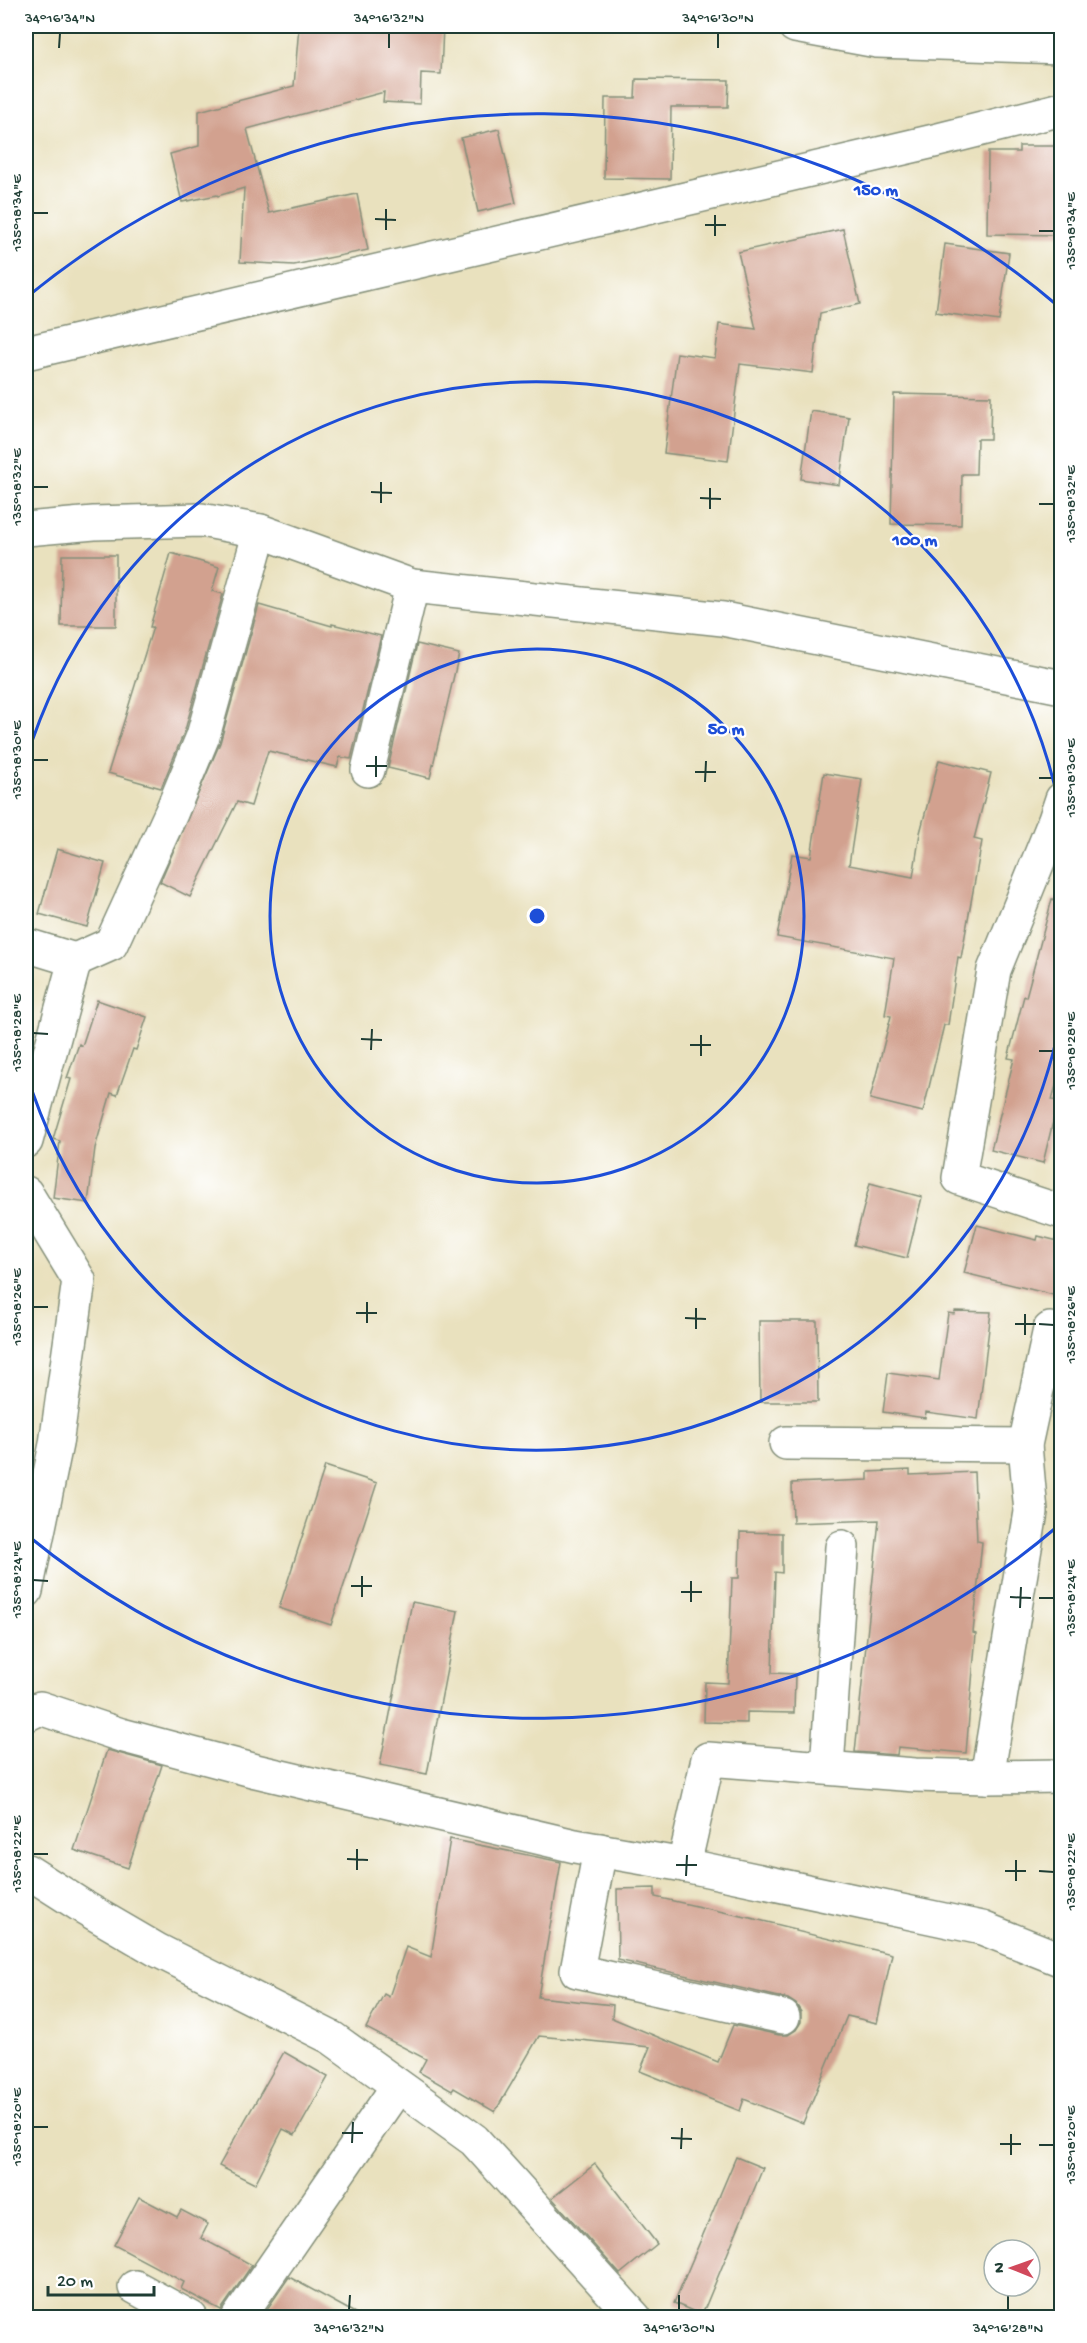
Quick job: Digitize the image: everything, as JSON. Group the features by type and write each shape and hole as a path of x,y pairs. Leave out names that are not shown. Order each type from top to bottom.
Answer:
{"street":[{"path":"795,26 877,41 1062,47"},
{"path":"26,352 922,144 1062,109"},
{"path":"26,528 94,523 201,520 260,531 412,586 723,619 1062,687"},
{"path":"26,945 75,960 111,944 172,811 203,736 260,531"},
{"path":"368,770 412,586"},
{"path":"1062,799 994,970 959,1178 1062,1212"},
{"path":"26,1141 75,960"},
{"path":"26,1193 80,1280 56,1444 26,1591"},
{"path":"987,1777 1030,1512 1025,1445 1050,1329"},
{"path":"786,1443 1025,1445"},
{"path":"827,1767 842,1546"},
{"path":"26,1715 40,1708 121,1735 256,1771 600,1850 684,1865 982,1928 1062,1960"},
{"path":"684,1865 708,1759 915,1775 1062,1776"},
{"path":"600,1850 577,1971 783,2017"},
{"path":"26,1870 84,1908 157,1950 332,2038 474,2140 635,2318"},
{"path":"238,2318 398,2086"},
{"path":"135,2287 191,2318"}],"building":[{"path":"299,26 443,26 441,74 421,73 420,104 383,102 384,92 247,129 269,213 357,194 368,250 294,265 240,262 244,188 218,196 182,202 170,154 199,146 199,111 294,86"},
{"path":"636,79 729,80 728,107 671,107 670,179 604,178 605,98 635,98"},
{"path":"499,129 516,203 478,212 461,138"},
{"path":"1019,146 1062,146 1062,235 987,234 988,152 1019,152"},
{"path":"843,229 860,304 820,313 813,373 740,364 728,461 664,453 677,353 715,358 719,324 756,329 738,252"},
{"path":"945,244 1009,253 999,321 936,312"},
{"path":"894,394 991,396 990,439 977,439 976,474 962,474 961,525 891,524"},
{"path":"811,411 849,417 839,485 801,479"},
{"path":"171,553 219,567 212,591 223,594 185,730 161,788 108,773 153,627 150,627"},
{"path":"62,555 116,555 116,626 61,626"},
{"path":"259,605 332,626 332,624 381,636 351,759 340,757 337,767 268,751 251,806 237,802 190,897 160,882 220,743"},
{"path":"417,644 459,654 430,778 388,768"},
{"path":"939,760 991,773 974,839 982,841 961,958 958,957 948,1025 944,1025 923,1112 870,1099 891,1016 885,1015 894,958 777,937 792,854 811,857 824,773 862,779 849,865 913,877 920,833"},
{"path":"57,849 105,863 87,927 39,914"},
{"path":"1052,899 1062,900 1062,1064 1052,1100 1058,1101 1043,1163 991,1150 1014,1059 1008,1058"},
{"path":"97,1000 147,1017 117,1095 111,1093 95,1148 88,1203 53,1198 60,1141 53,1139 71,1079 67,1078 79,1044 82,1046"},
{"path":"870,1183 922,1197 907,1258 854,1245"},
{"path":"977,1225 1037,1240 1038,1236 1062,1242 1062,1297 964,1273"},
{"path":"955,1311 991,1312 978,1419 926,1412 925,1418 883,1412 888,1373 939,1380 948,1313 954,1314"},
{"path":"759,1321 817,1321 818,1402 760,1402"},
{"path":"325,1466 377,1483 331,1625 279,1608"},
{"path":"910,1470 910,1475 974,1472 977,1541 982,1542 973,1633 976,1634 966,1753 898,1747 897,1755 855,1752 879,1520 793,1523 792,1483 868,1480 868,1472"},
{"path":"740,1532 782,1533 782,1573 775,1572 772,1673 795,1674 794,1713 747,1712 747,1723 704,1722 705,1682 728,1683 732,1578 739,1578"},
{"path":"412,1602 458,1611 427,1774 380,1765"},
{"path":"107,1750 162,1765 128,1868 74,1850"},
{"path":"450,1839 561,1862 538,1997 613,2005 612,2018 718,2062 733,2025 779,2035 788,2035 796,2030 801,2022 801,2012 796,2004 788,1999 618,1960 617,1889 655,1888 655,1897 755,1919 892,1954 877,2023 847,2016 803,2123 744,2099 740,2111 640,2071 650,2047 539,2036 495,2112 454,2088 452,2091 419,2072 426,2059 366,2028 384,1994 389,1997 406,1947 431,1957"},
{"path":"284,2052 328,2077 295,2135 283,2129 255,2184 219,2166"},
{"path":"736,2157 763,2168 702,2315 674,2303"},
{"path":"595,2164 657,2244 620,2274 552,2198"},
{"path":"139,2197 177,2217 181,2210 208,2224 201,2238 252,2265 221,2310 181,2289 184,2282 114,2245"},
{"path":"289,2277 364,2318 261,2318"}]}
